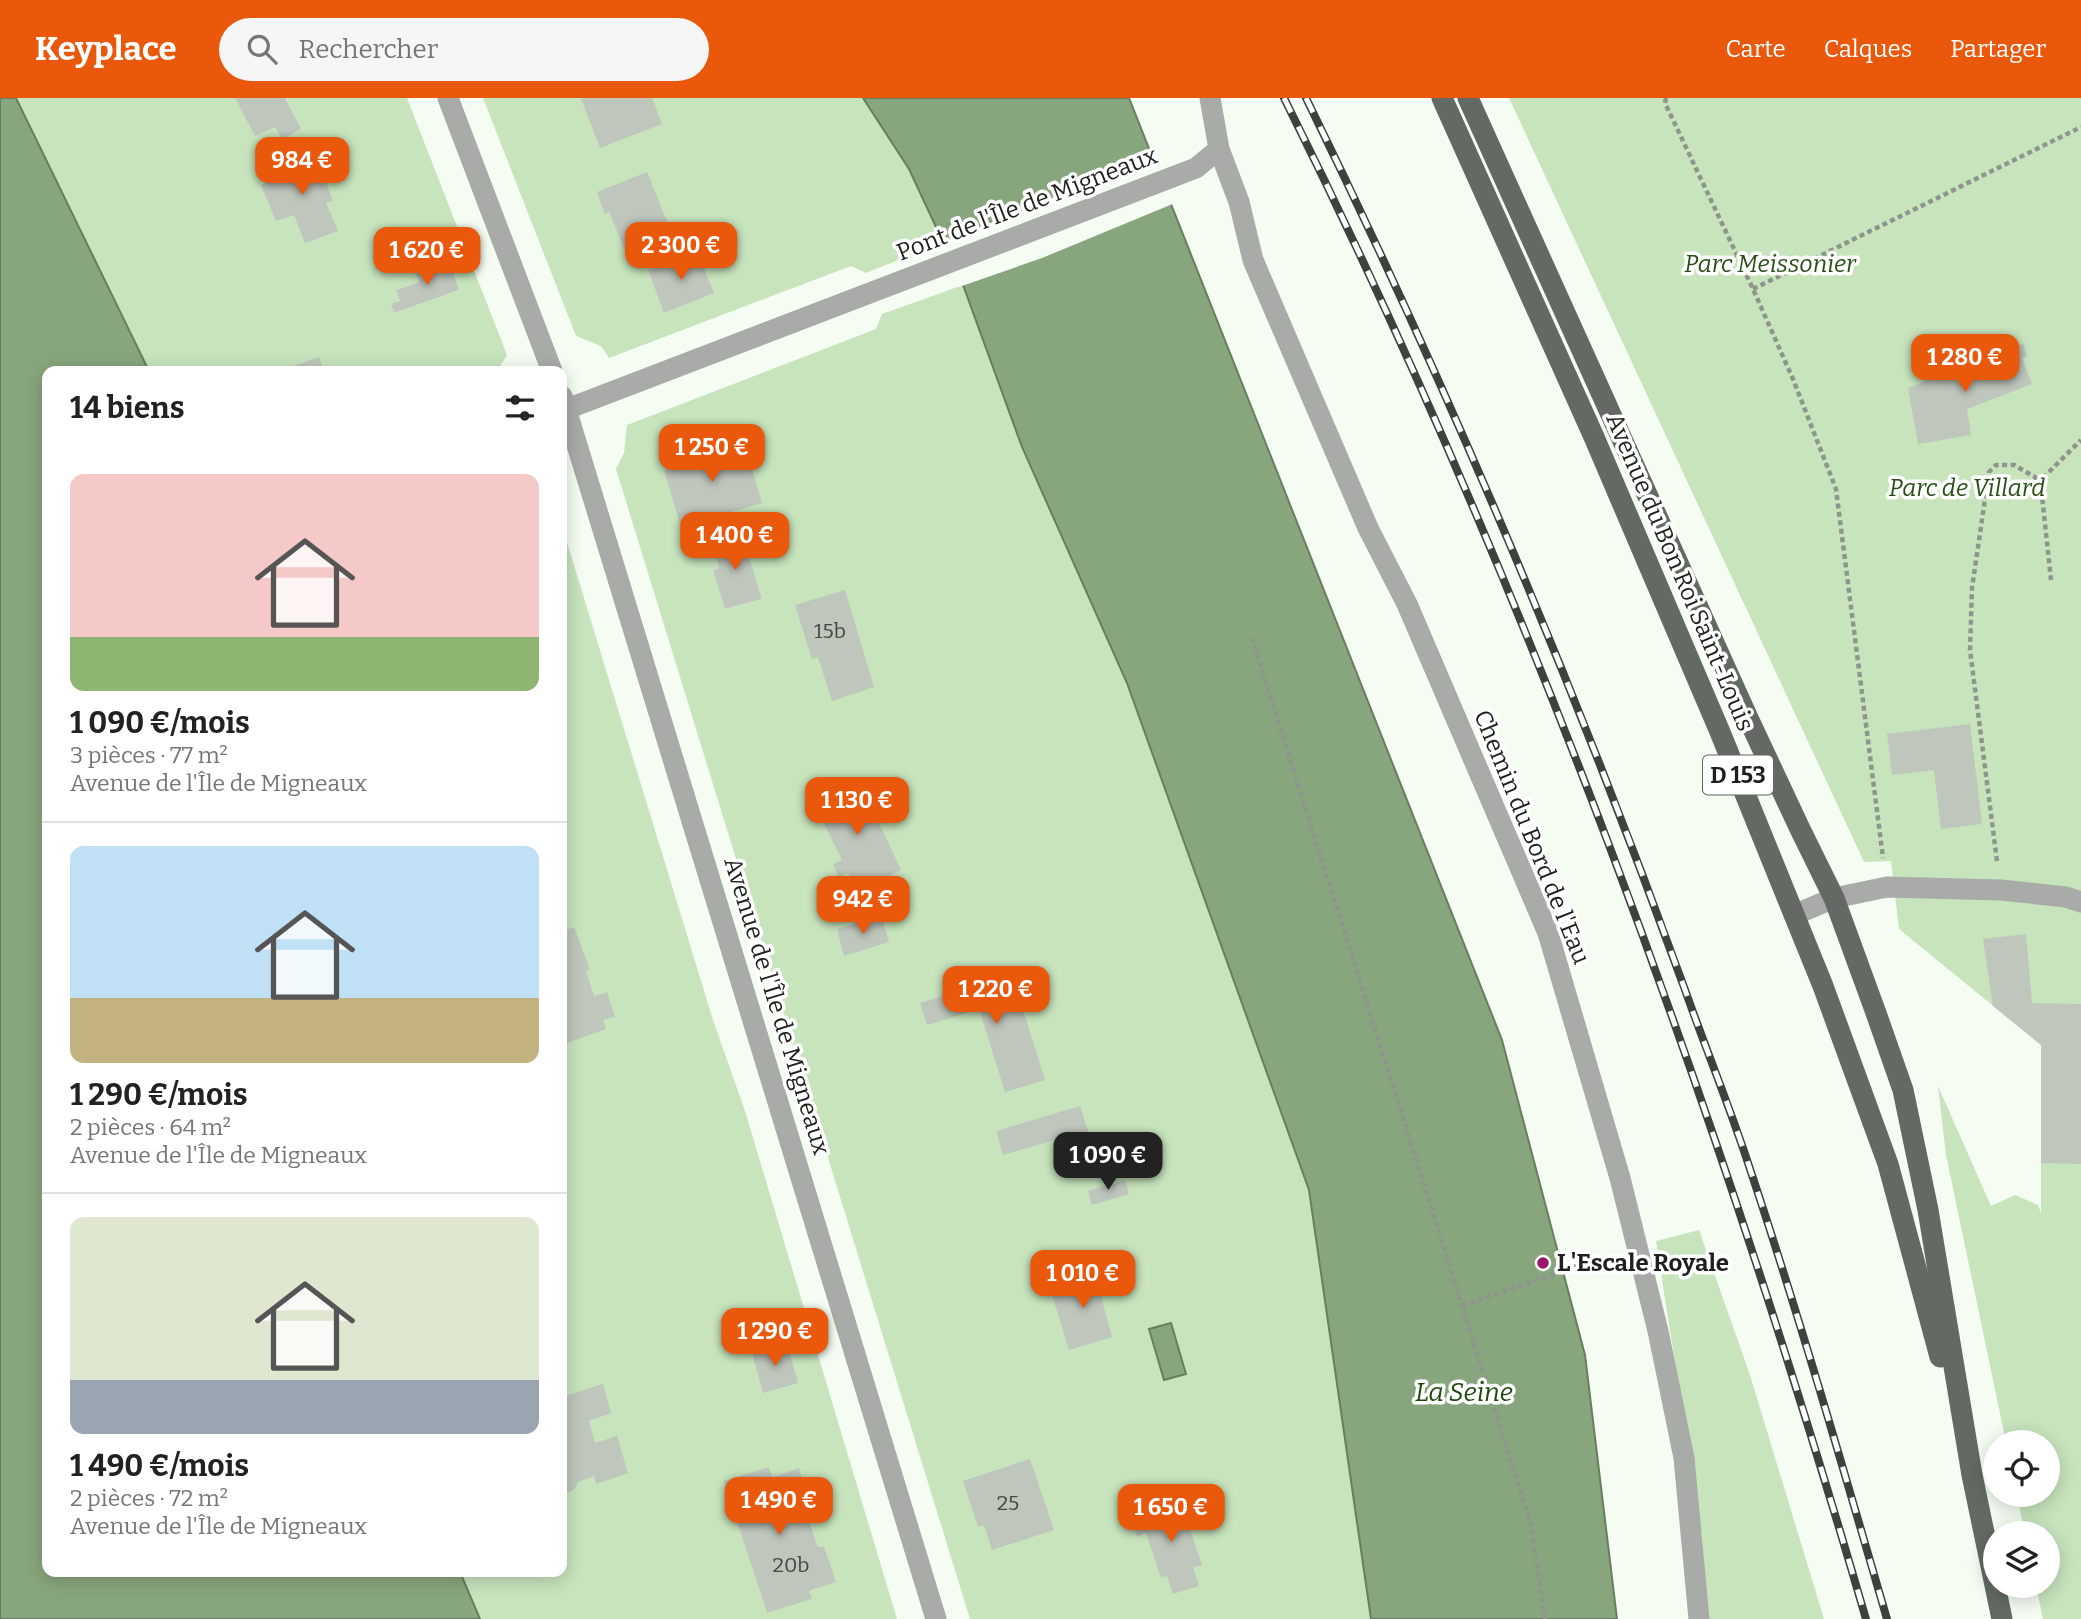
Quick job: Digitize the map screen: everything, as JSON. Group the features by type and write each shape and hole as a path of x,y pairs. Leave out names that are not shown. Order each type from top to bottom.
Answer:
{"main road":[{"name":"Avenue du Bon Roi Saint-Louis","path":"1442,98 1599,449 1720,732 1823,986 1888,1164 1972,1475"},
{"name":"Avenue du Bon Roi Saint-Louis","path":"1468,98 1754,730 1834,898 1903,1090 1928,1210 1972,1475 2002,1619"}],"street":[{"path":"448,98 550,366"},
{"name":"Chemin du Bord de l'Eau","path":"1210,98 1219,149 1239,202 1252,260 1368,528 1407,604 1548,933 1620,1178 1658,1331 1684,1458 1699,1619"},
{"name":"Pont de l'Île de Migneaux","path":"877,289 1196,168 1219,149"},
{"name":"Avenue de l'Île de Migneaux","path":"567,401 877,289"},
{"name":"Avenue de l'Île de Migneaux","path":"567,412 936,1619"},
{"path":"1794,915 1834,898 1887,887 2001,890 2066,897 2081,902"}],"path":[{"path":"1664,100 1754,289 1836,489 1887,887"},
{"path":"1754,289 2081,127"},
{"path":"2037,484 2081,440"},
{"path":"2001,890 1970,650 1972,588 1989,472 1996,464 2014,465 2035,477 2042,496 2051,580"},
{"path":"1252,638 1531,1525 1545,1619"},
{"path":"1462,1306 1580,1265"}],"green space":[{"path":"16,98 407,98 507,355 500,366 147,366","holes":["449,260 459,290 394,313 400,301 396,290 419,282 416,272"]},
{"path":"483,98 863,98 909,169 943,242 866,273 851,266 609,358 601,346 576,336","holes":["697,251 713,293 664,312 648,270"]},
{"path":"1509,98 2081,98 2081,1619 2043,1619 2039,1598 2060,1598 2060,1521 2022,1521 2020,1507 2060,1507 2060,1430 2003,1430 1946,1155 1938,1086 1991,1206 2015,1195 2038,1205 2041,1213 2041,1045 1899,929 1891,861 1864,862"},
{"path":"963,285 1022,447 1127,683 1309,1190 1371,1619 970,1619 616,469 624,453 627,425 876,329 882,314","holes":["742,533 762,599 726,609 713,570 719,568 711,542"]},
{"path":"567,542 713,1020 745,1111 897,1619 480,1619 462,1577 567,1577","holes":["769,1467 773,1477 799,1469 811,1505 805,1508 818,1547 824,1546 835,1582 809,1591 811,1599 767,1613 725,1482"]},
{"path":"1699,1230 1750,1375 1824,1619 1708,1619 1702,1536 1656,1241"}],"water":[{"path":"0,98 16,98 147,366 42,366 42,1577 462,1577 480,1619 0,1619"},
{"name":"La Seine","path":"863,98 1129,98 1502,1040 1585,1355 1617,1619 1371,1619 1309,1190 1127,683 1022,447 963,285 909,169"},
{"path":"1171,1323 1186,1374 1164,1380 1149,1329"}],"pier":[{"path":"1156,155 1175,203 1042,258 959,287 940,244"}],"building":[{"path":"235,98 285,98 301,129 282,139 275,127 255,136"},
{"path":"652,98 662,124 600,148 581,99"},
{"path":"315,153 333,201 326,203 338,231 305,243 294,215 276,221 261,185 273,180 270,171"},
{"path":"647,172 675,241 629,260 609,212 605,214 597,192"},
{"path":"697,251 714,293 664,313 648,270"},
{"path":"449,260 459,290 394,313 391,304 400,301 396,290 419,282 415,272"},
{"path":"2023,344 2027,356 2022,358 2032,384 1967,409 1971,435 1918,444 1908,388"},
{"path":"319,357 322,366 294,366"},
{"path":"708,443 711,455 745,445 762,503 681,527 664,470 685,463 681,452"},
{"path":"742,533 762,599 725,609 713,570 719,568 711,542"},
{"path":"845,590 874,687 832,701 818,657 812,659 795,605"},
{"path":"1970,724 1982,824 1941,829 1934,770 1892,775 1887,734"},
{"path":"859,781 901,870 857,891 848,873 839,877 833,864 842,860 814,802"},
{"path":"881,916 889,942 844,956 837,929"},
{"path":"574,927 590,970 586,971 594,996 607,992 615,1017 603,1020 606,1029 567,1043 567,929"},
{"path":"2026,934 2032,1003 2081,1004 2081,1164 2041,1163 2041,1045 1993,1006 1983,939"},
{"path":"1011,971 1045,1080 1005,1092 979,1009 927,1025 920,1003 972,987 971,983"},
{"path":"1080,1106 1089,1134 1073,1139 1071,1135 1003,1155 996,1131"},
{"path":"1125,1180 1129,1194 1092,1205 1088,1191"},
{"path":"1105,1271 1111,1294 1101,1297 1112,1337 1069,1350 1050,1288"},
{"path":"787,1343 798,1383 763,1393 752,1353"},
{"path":"603,1384 611,1413 589,1421 595,1443 617,1436 628,1473 596,1484 594,1476 578,1482 574,1490 567,1492 567,1395"},
{"path":"1030,1459 1054,1530 992,1550 984,1525 978,1527 963,1481"},
{"path":"769,1467 773,1477 799,1468 811,1505 805,1508 818,1547 824,1546 836,1582 809,1591 812,1599 767,1613 724,1481"},
{"path":"1180,1500 1202,1565 1193,1567 1199,1586 1173,1594 1167,1576 1161,1578 1146,1533 1137,1537 1131,1516"}],"railway":[{"path":"1284,98 1373,282 1456,468 1535,656 1609,845 1745,1230 1866,1619"},
{"path":"1306,98 1459,427 1554,649 1642,874 1765,1214 1887,1619"}],"place":[{"name":"L'Escale Royale","path":"1543,1263"}],"park label":[{"name":"Parc Meissonier","path":"1770,264"},
{"name":"Parc de Villard","path":"1967,488"}]}
